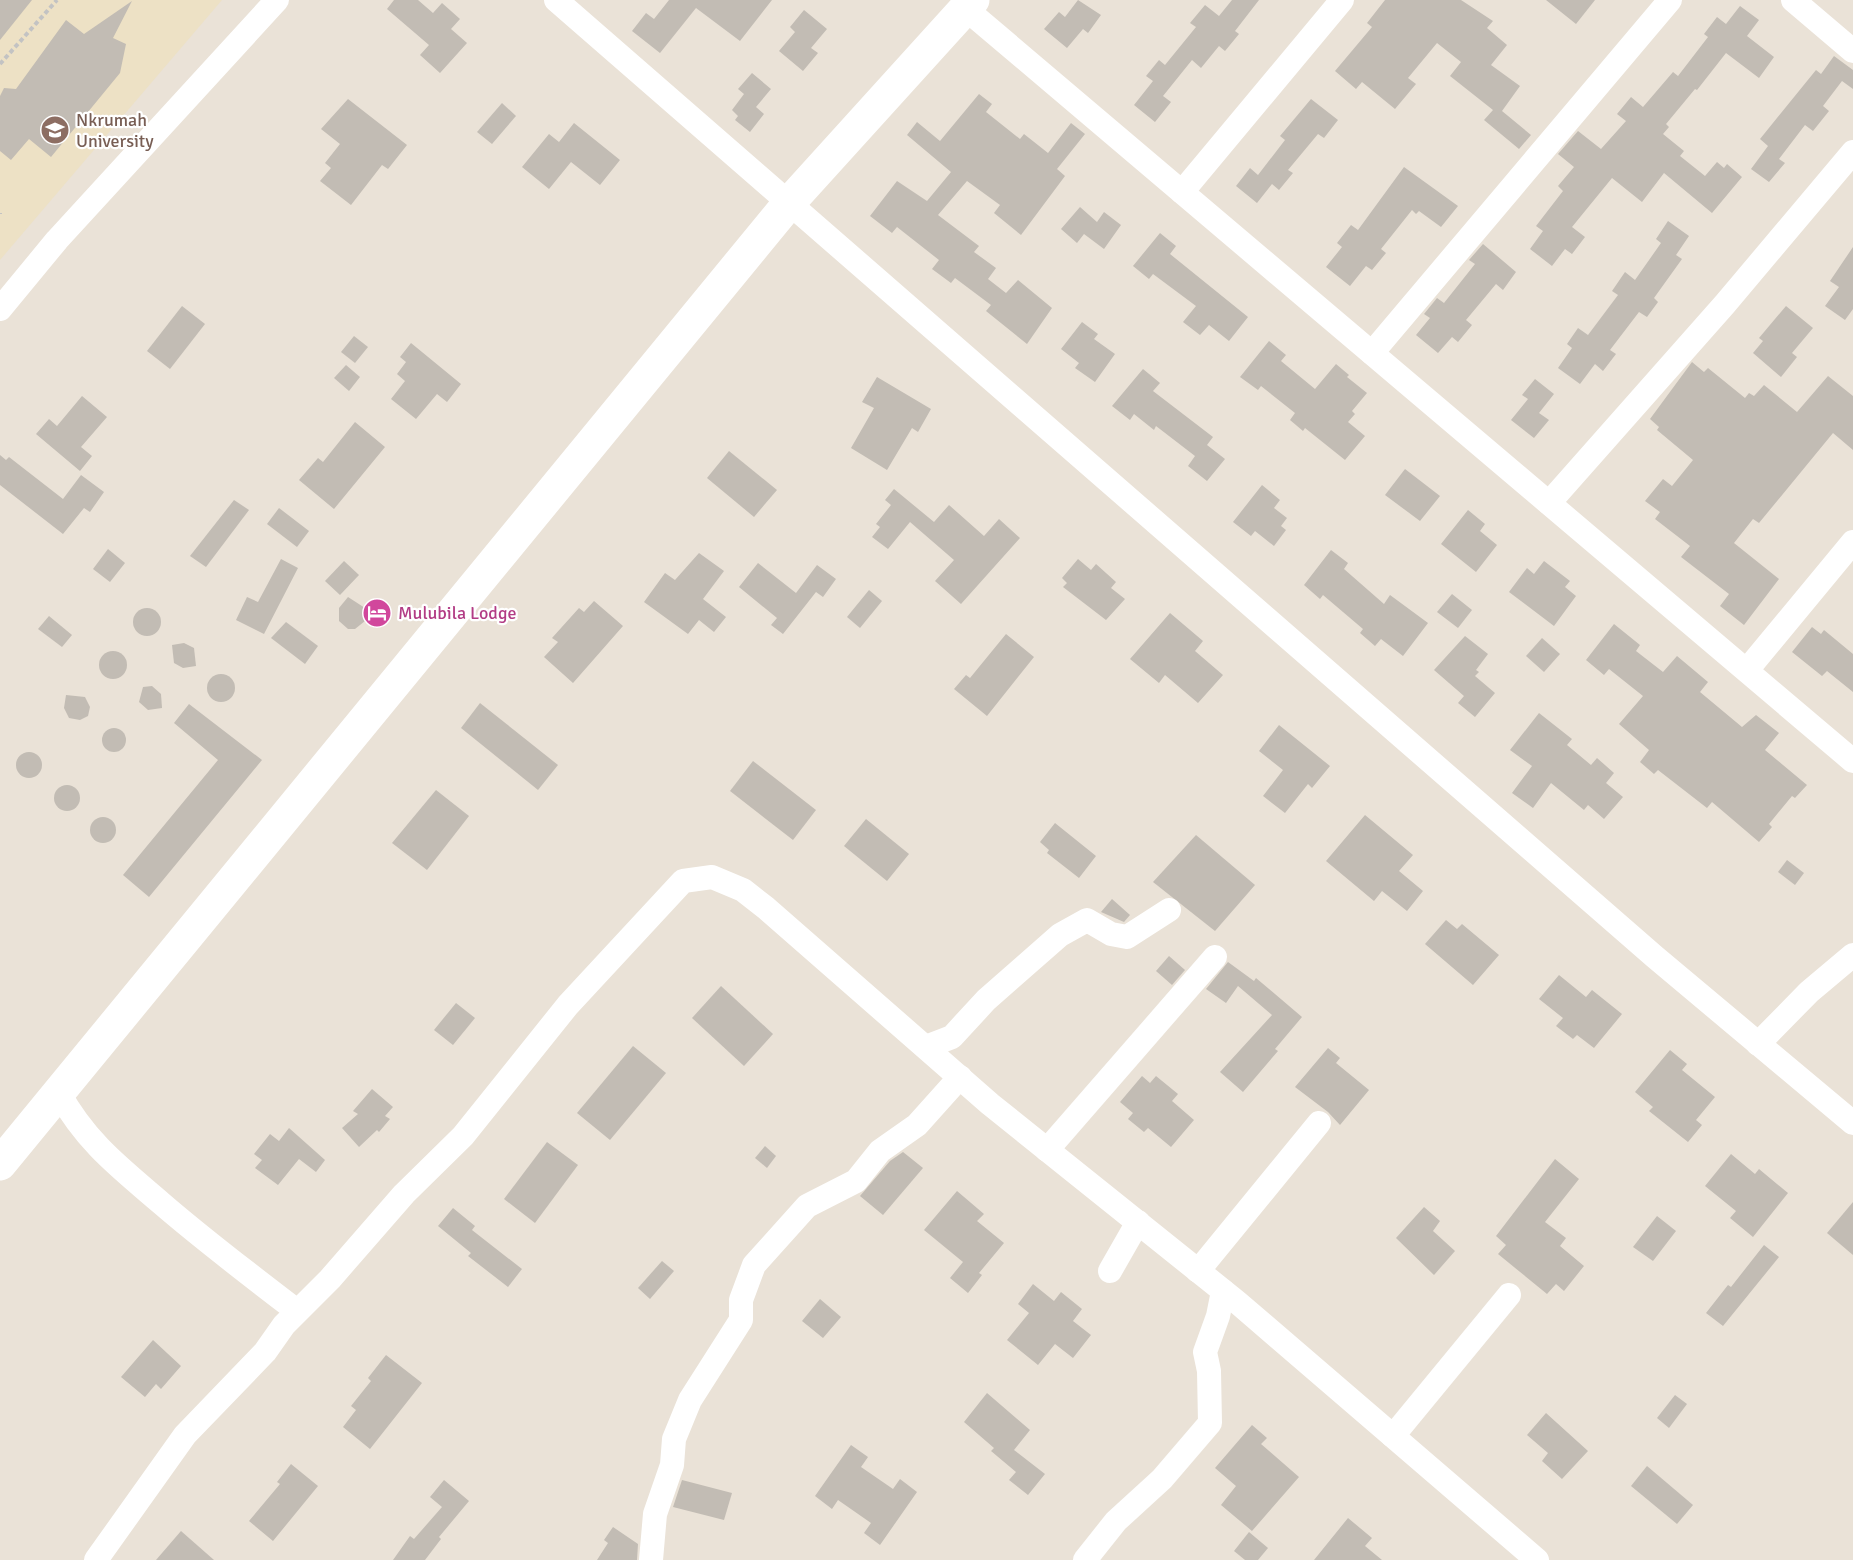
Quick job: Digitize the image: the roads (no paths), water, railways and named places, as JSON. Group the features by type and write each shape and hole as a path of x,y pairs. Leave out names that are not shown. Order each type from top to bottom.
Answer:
{"street":[{"path":"0,309 57,240 277,0"},
{"path":"556,0 581,8 789,203 1758,1044 1853,1123"},
{"path":"1182,192 1342,0"},
{"path":"1372,353 1670,0"},
{"path":"1793,0 1853,51"},
{"path":"0,1164 789,203 970,4 1182,192 1853,761"},
{"path":"1549,503 1725,304 1853,152"},
{"path":"1748,670 1853,542"},
{"path":"96,1560 184,1435 265,1352 297,1311 330,1279 404,1194 463,1136 568,1005 683,881 712,877 743,890 960,1077 1223,1291 1538,1560"},
{"path":"926,1047 952,1037 986,1000 1060,935 1087,920 1111,934 1127,937 1169,910"},
{"path":"1758,1044 1809,992 1853,955"},
{"path":"1047,1150 1215,957"},
{"path":"651,1560 655,1514 672,1465 674,1439 690,1400 741,1320 741,1300 754,1265 807,1206 856,1181 880,1151 917,1125 960,1077"},
{"path":"59,1093 90,1140 110,1160 217,1251 297,1311"},
{"path":"1198,1271 1319,1123"},
{"path":"1110,1271 1138,1222"},
{"path":"1085,1560 1116,1521 1162,1479 1210,1423 1209,1371 1205,1352 1218,1316 1223,1291"},
{"path":"1392,1436 1509,1295"}],"place":[{"name":"Nkrumah University","path":"55,130"},
{"name":"Mulubila Lodge","path":"377,613"}]}
